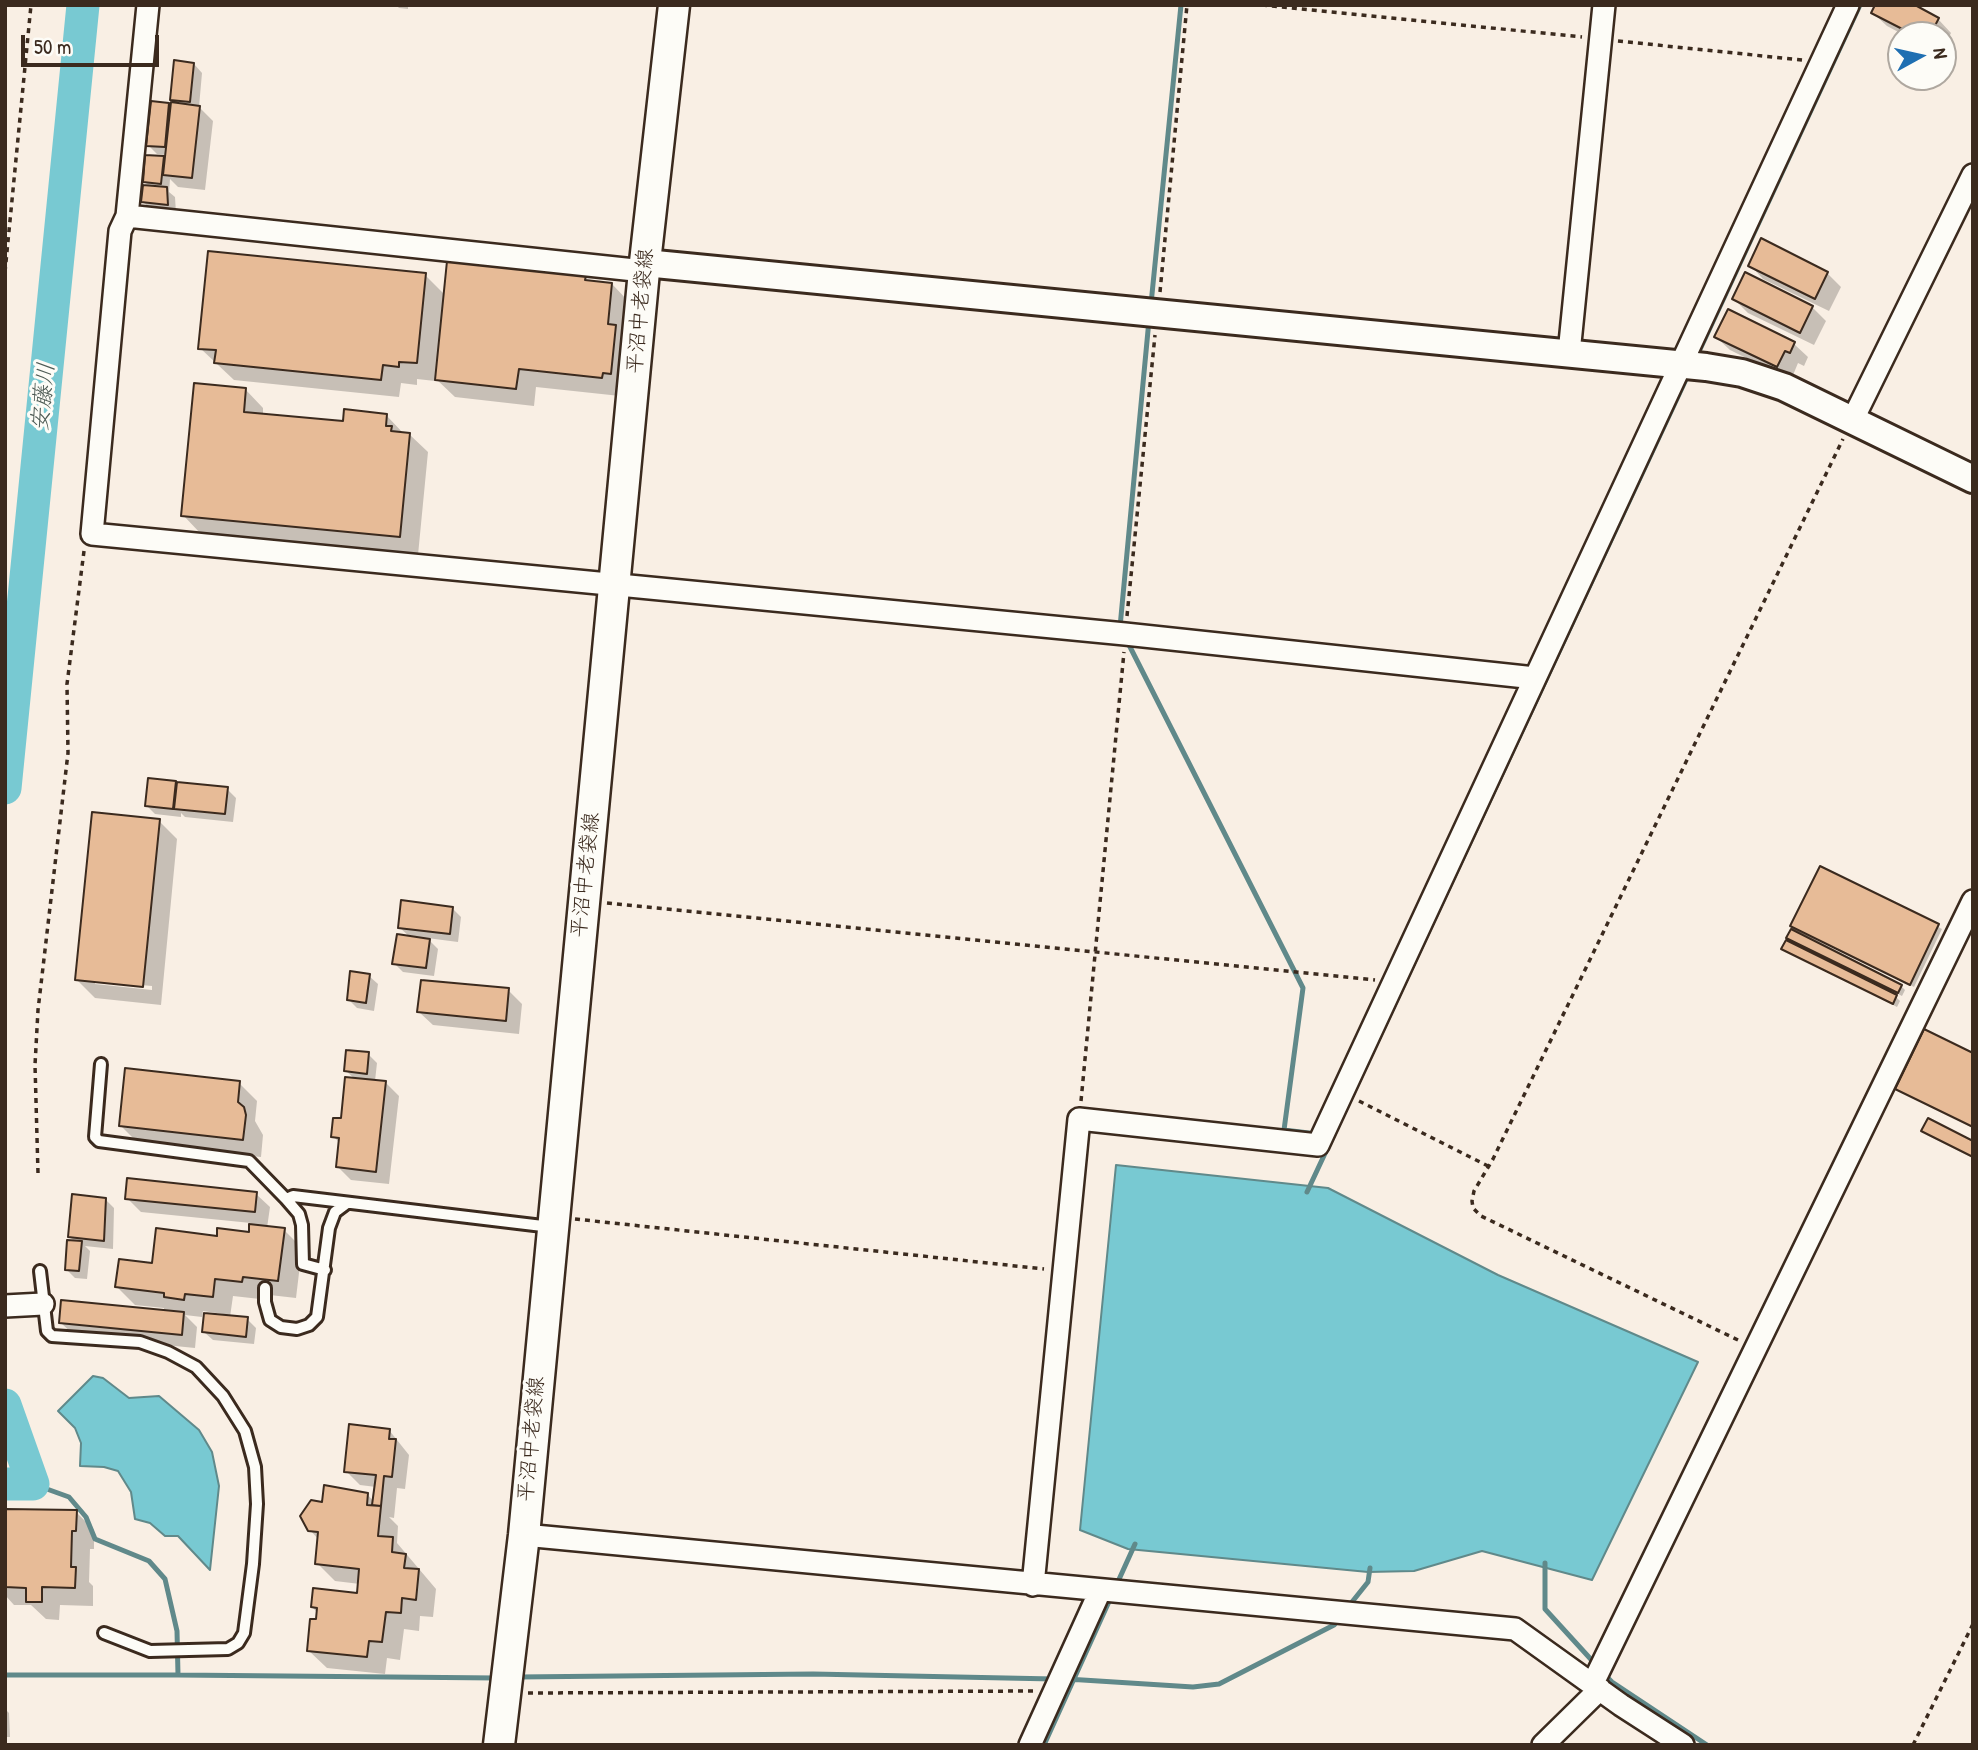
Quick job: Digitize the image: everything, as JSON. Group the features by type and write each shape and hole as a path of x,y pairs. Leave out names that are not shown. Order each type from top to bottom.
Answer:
{"main road":[{"name":"平沼中老袋線","path":"499,1745 524,1535 551,1222 616,584 644,267 674,5"}],"street":[{"path":"148,5 127,216 120,231 92,534 1125,634 1535,678"},
{"path":"1569,354 1604,5"},
{"path":"1033,1585 1079,1119 1318,1145 1848,5"},
{"path":"1852,421 1973,174"},
{"path":"127,216 1679,364 1742,373 1763,380 1973,479"},
{"path":"1543,1745 1597,1686 1756,1348 1973,901"},
{"path":"5,1306 43,1304"},
{"path":"524,1535 1516,1629 1597,1686 1658,1737 1683,1745"},
{"path":"1030,1745 1100,1591"}],"lane":[{"path":"101,1064 95,1137 99,1141 249,1161 299,1214 302,1225 303,1264 325,1269"},
{"path":"286,1199 293,1196 551,1222"},
{"path":"265,1288 266,1310 270,1320 281,1326 297,1329 309,1325 317,1317 329,1228 335,1212 347,1203"},
{"path":"40,1271 47,1331 52,1336 141,1342 196,1367 223,1396 245,1431 255,1467 257,1504 253,1564 244,1633 238,1643 228,1649 150,1651 104,1633"}],"path":[{"path":"5,272 31,5"},
{"path":"1262,5 1821,62"},
{"path":"1756,1348 1481,1216 1472,1201 1852,421"},
{"path":"38,1173 35,1065 38,1010 68,753 67,684 85,548 92,534"},
{"path":"1079,1119 1125,634"},
{"path":"584,900 1394,982"},
{"path":"1342,1093 1488,1166"},
{"path":"551,1222 1064,1271"},
{"path":"1913,1745 1973,1624"},
{"path":"505,1693 1054,1691"}],"water":[{"path":"1116,1165 1328,1188 1498,1275 1698,1362 1592,1580 1482,1551 1414,1571 1368,1572 1128,1549 1080,1530"},
{"path":"93,1376 103,1378 129,1398 159,1396 199,1430 212,1452 219,1486 210,1570 178,1536 165,1536 150,1523 135,1519 131,1492 118,1471 104,1467 80,1466 81,1443 75,1428 58,1411"}],"building":[{"path":"1875,5 1915,5 1939,18 1937,21 1887,21 1871,13"},
{"path":"174,60 194,63 190,102 170,100"},
{"path":"151,101 169,103 165,147 146,146"},
{"path":"171,102 200,106 192,178 163,175"},
{"path":"145,155 164,156 161,184 143,182"},
{"path":"143,185 167,187 168,205 141,202"},
{"path":"1761,238 1828,272 1815,299 1748,266"},
{"path":"208,251 426,273 417,363 399,362 399,367 383,365 381,380 214,363 216,350 198,349"},
{"path":"447,261 586,276 585,280 612,283 608,324 616,325 611,374 603,373 602,378 519,369 516,389 435,380"},
{"path":"1745,272 1813,306 1800,333 1732,299"},
{"path":"1728,309 1795,342 1790,353 1785,351 1777,367 1714,337"},
{"path":"194,383 246,388 244,412 343,421 344,409 387,414 386,426 392,426 391,431 410,433 400,537 181,516"},
{"path":"148,778 176,781 173,809 145,806"},
{"path":"177,782 228,787 225,814 174,809"},
{"path":"92,812 160,819 143,987 75,980"},
{"path":"1820,866 1939,924 1910,985 1790,926"},
{"path":"401,900 453,907 450,934 398,928"},
{"path":"1791,929 1902,985 1898,993 1786,938"},
{"path":"397,934 430,939 426,968 392,964"},
{"path":"1786,940 1897,995 1893,1004 1781,949"},
{"path":"350,971 370,974 366,1003 347,1000"},
{"path":"421,980 509,988 506,1021 417,1012"},
{"path":"1924,1029 1973,1053 1973,1127 1895,1089"},
{"path":"346,1050 369,1052 367,1074 344,1071"},
{"path":"125,1068 240,1081 238,1102 244,1107 246,1115 243,1140 119,1126"},
{"path":"345,1077 386,1081 376,1172 336,1167 339,1138 331,1137 333,1118 341,1118"},
{"path":"1928,1118 1973,1141 1973,1157 1921,1131"},
{"path":"127,1178 257,1192 255,1212 125,1199"},
{"path":"72,1194 106,1198 104,1241 68,1237"},
{"path":"249,1224 285,1228 278,1281 243,1277 242,1282 215,1279 213,1297 185,1294 184,1300 164,1297 164,1293 115,1287 119,1259 152,1263 156,1228 217,1236 217,1228 249,1232"},
{"path":"67,1240 82,1241 79,1271 65,1270"},
{"path":"61,1300 184,1312 182,1335 59,1323"},
{"path":"204,1313 248,1317 246,1337 202,1332"},
{"path":"349,1424 390,1429 389,1439 396,1439 392,1477 384,1476 381,1506 372,1505 376,1475 344,1472"},
{"path":"324,1485 368,1493 367,1505 381,1506 378,1536 393,1537 392,1552 406,1554 404,1568 419,1569 416,1600 402,1598 401,1613 386,1612 382,1642 369,1641 367,1657 307,1651 310,1619 316,1619 317,1608 311,1607 313,1588 357,1593 359,1569 315,1564 318,1532 308,1531 300,1516 311,1500 322,1502"},
{"path":"5,1509 77,1510 76,1531 72,1531 71,1567 76,1567 75,1588 42,1587 42,1602 26,1602 26,1588 5,1587"}],"waterway":[{"name":"安藤川","path":"5,788 83,5"},
{"path":"1151,304 1181,5"},
{"path":"1696,358 1860,5"},
{"path":"1120,627 1149,320"},
{"path":"1307,1192 1689,373"},
{"path":"1126,639 1303,988 1284,1130 1317,1134"},
{"name":"安藤川","path":"5,1405 33,1484 5,1484"},
{"path":"33,1484 69,1497 86,1517 95,1539 149,1561 165,1579 177,1631 178,1675 497,1678"},
{"path":"1116,1586 1135,1544"},
{"path":"1545,1563 1545,1609 1597,1666"},
{"path":"1348,1607 1368,1582 1370,1568"},
{"path":"1044,1745 1112,1595"},
{"path":"1067,1679 1193,1687 1219,1684 1334,1625 1340,1618"},
{"path":"1603,1673 1612,1682 1707,1745"},
{"path":"518,1677 813,1674 1054,1679"},
{"path":"5,1675 178,1675"}]}
